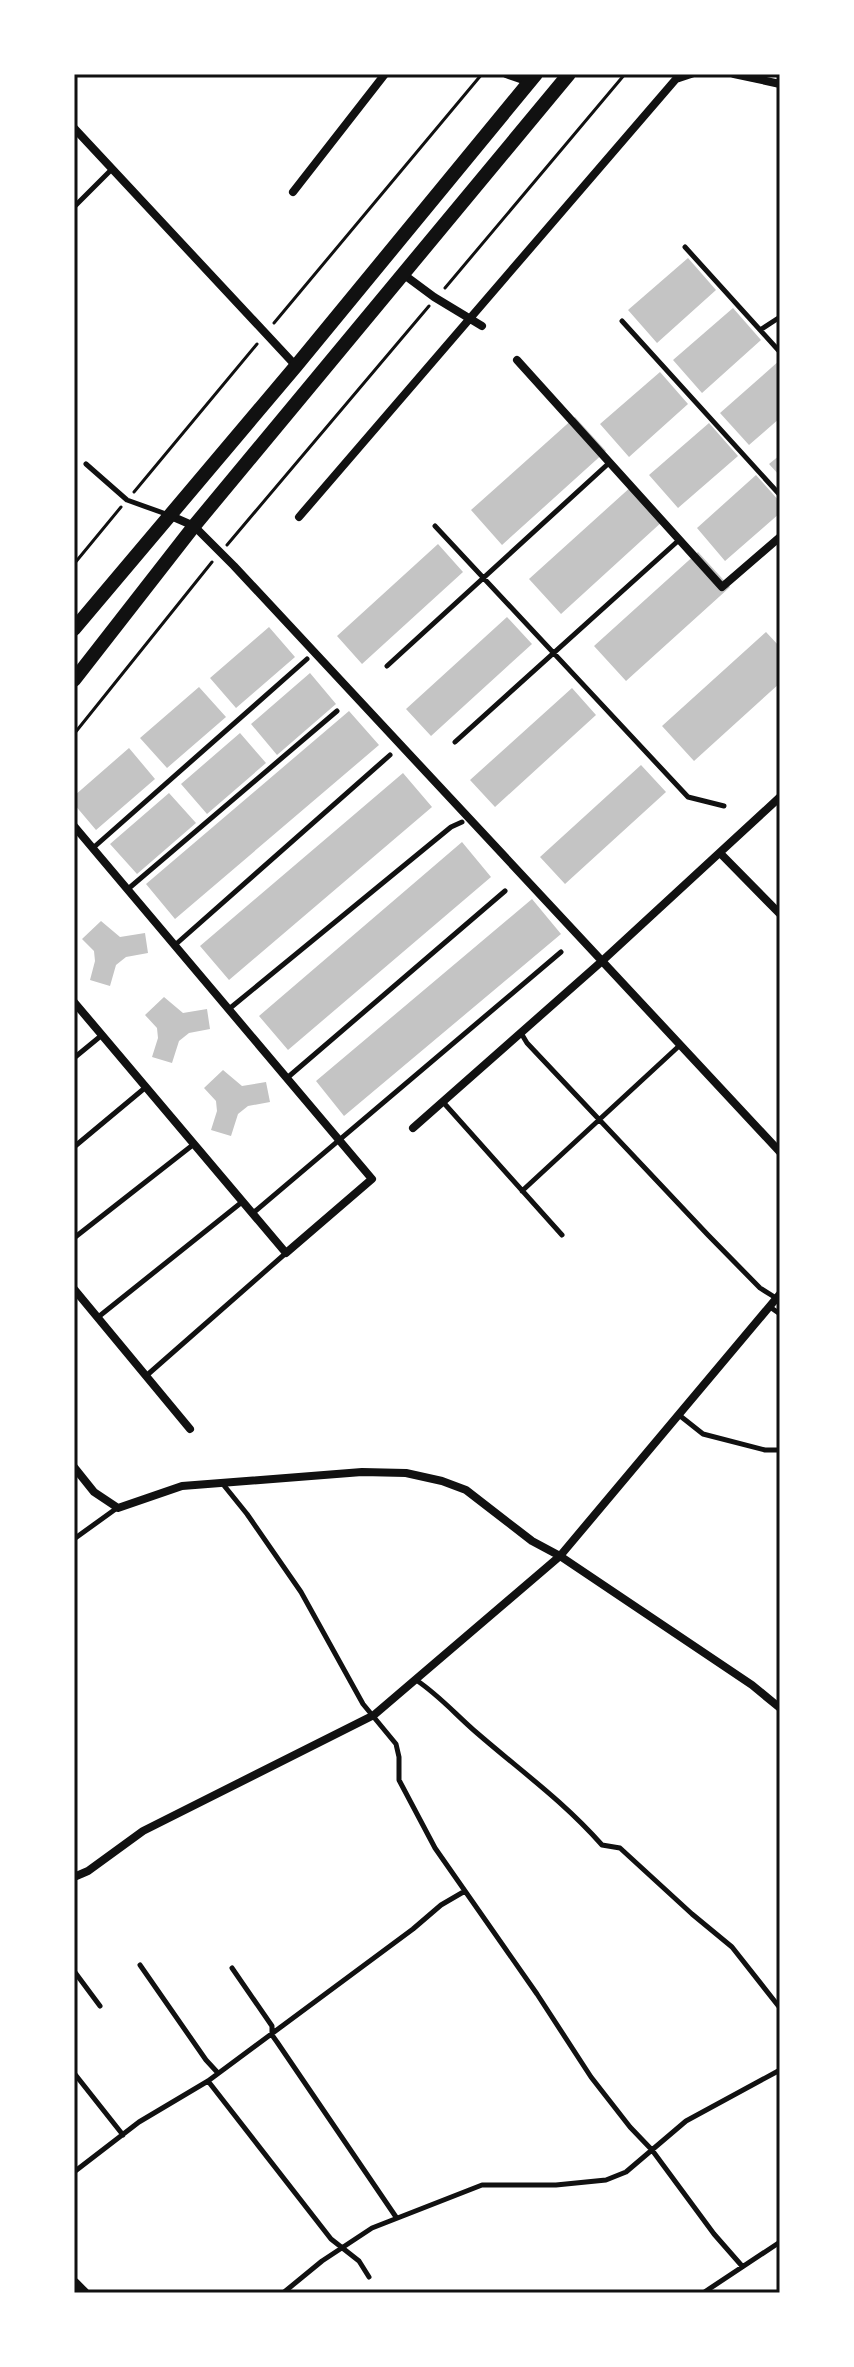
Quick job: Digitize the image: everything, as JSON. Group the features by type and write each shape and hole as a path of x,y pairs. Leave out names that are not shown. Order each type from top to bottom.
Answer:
{"main road":[{"path":"74,680 194,526 569,74"},
{"path":"74,629 296,366 532,78"}],"street":[{"path":"293,192 385,74"},
{"path":"506,74 532,78"},
{"path":"299,517 676,79 691,74"},
{"path":"734,74 780,84"},
{"path":"74,128 296,366"},
{"path":"403,274 482,326"},
{"path":"517,360 722,587 780,537"},
{"path":"171,516 194,526 220,553 780,1152"},
{"path":"413,1128 601,962 780,797"},
{"path":"74,826 372,1179 286,1253 74,1002"},
{"path":"720,853 780,914"},
{"path":"74,1289 190,1429"},
{"path":"74,1877 88,1871 143,1831 374,1715 560,1556 778,1296"},
{"path":"74,1467 94,1492 118,1508 182,1486 222,1482 362,1472 406,1473 442,1481 466,1490 532,1541 560,1556 752,1685 780,1708"},
{"path":"74,2283 84,2293"}],"lane":[{"path":"74,207 112,169"},
{"path":"685,247 780,352"},
{"path":"760,330 780,317"},
{"path":"622,321 780,495"},
{"path":"387,666 610,463"},
{"path":"86,464 127,500 171,516"},
{"path":"435,526 688,797 724,806"},
{"path":"455,742 680,539"},
{"path":"92,848 307,659"},
{"path":"127,890 337,711"},
{"path":"174,945 390,755"},
{"path":"229,1010 451,827 462,822"},
{"path":"287,1078 505,891"},
{"path":"253,1214 561,952"},
{"path":"521,1033 527,1043 760,1288 778,1296"},
{"path":"74,1058 102,1035"},
{"path":"522,1191 679,1046"},
{"path":"74,1147 146,1087"},
{"path":"443,1102 562,1235"},
{"path":"74,1238 194,1144"},
{"path":"97,1318 243,1202"},
{"path":"146,1376 286,1253"},
{"path":"770,1307 780,1314"},
{"path":"679,1415 703,1434 765,1450 780,1450"},
{"path":"222,1482 301,1592 363,1704 396,1744 399,1780 435,1848 591,2077 742,2266"},
{"path":"74,1539 118,1508"},
{"path":"416,1680 546,1788 575,1814 602,1845 620,1848 732,1947 780,2008"},
{"path":"74,2172 139,2122 208,2081 441,1905 465,1891"},
{"path":"140,1965 218,2073"},
{"path":"232,1968 272,2026 272,2035 396,2217"},
{"path":"74,1971 100,2006"},
{"path":"283,2293 372,2228 482,2185 556,2185 606,2180 626,2172 686,2121 780,2070"},
{"path":"74,2073 123,2135"},
{"path":"208,2081 331,2239 359,2261 369,2277"},
{"path":"703,2293 780,2242"}],"path":[{"path":"74,564 482,74"},
{"path":"74,734 220,553 625,74"}],"building":[{"path":"688,258 716,290 657,343 628,310"},
{"path":"733,308 761,340 702,393 673,360"},
{"path":"780,360 780,418 749,445 720,413"},
{"path":"660,372 688,404 629,457 600,424"},
{"path":"575,417 606,451 502,545 471,510"},
{"path":"709,423 738,456 678,508 649,475"},
{"path":"780,455 780,476 769,464"},
{"path":"756,475 780,502 780,513 725,561 697,528"},
{"path":"633,485 664,520 561,614 529,579"},
{"path":"438,544 463,572 362,664 337,636"},
{"path":"698,552 730,587 626,681 594,646"},
{"path":"507,617 532,644 431,736 406,709"},
{"path":"269,627 295,657 236,708 210,678"},
{"path":"766,632 780,647 780,683 694,761 662,726"},
{"path":"310,673 336,704 277,755 251,724"},
{"path":"199,687 226,717 167,768 140,738"},
{"path":"572,688 596,715 495,807 470,780"},
{"path":"349,711 379,745 175,919 146,884"},
{"path":"240,733 266,763 207,814 181,784"},
{"path":"129,748 155,779 96,830 74,804 74,796"},
{"path":"641,765 666,792 565,884 540,857"},
{"path":"403,773 432,807 229,980 200,946"},
{"path":"169,793 196,823 137,874 110,844"},
{"path":"462,842 491,877 288,1050 259,1016"},
{"path":"532,899 561,934 344,1116 316,1081"},
{"path":"101,921 120,937 145,933 148,953 126,957 116,965 110,986 90,980 94,951 82,939"},
{"path":"164,997 183,1013 207,1009 210,1029 189,1033 179,1041 172,1063 152,1057 158,1038 157,1028 145,1015"},
{"path":"223,1070 242,1086 266,1082 270,1102 248,1106 238,1114 231,1136 211,1130 217,1111 216,1101 204,1088"}]}
